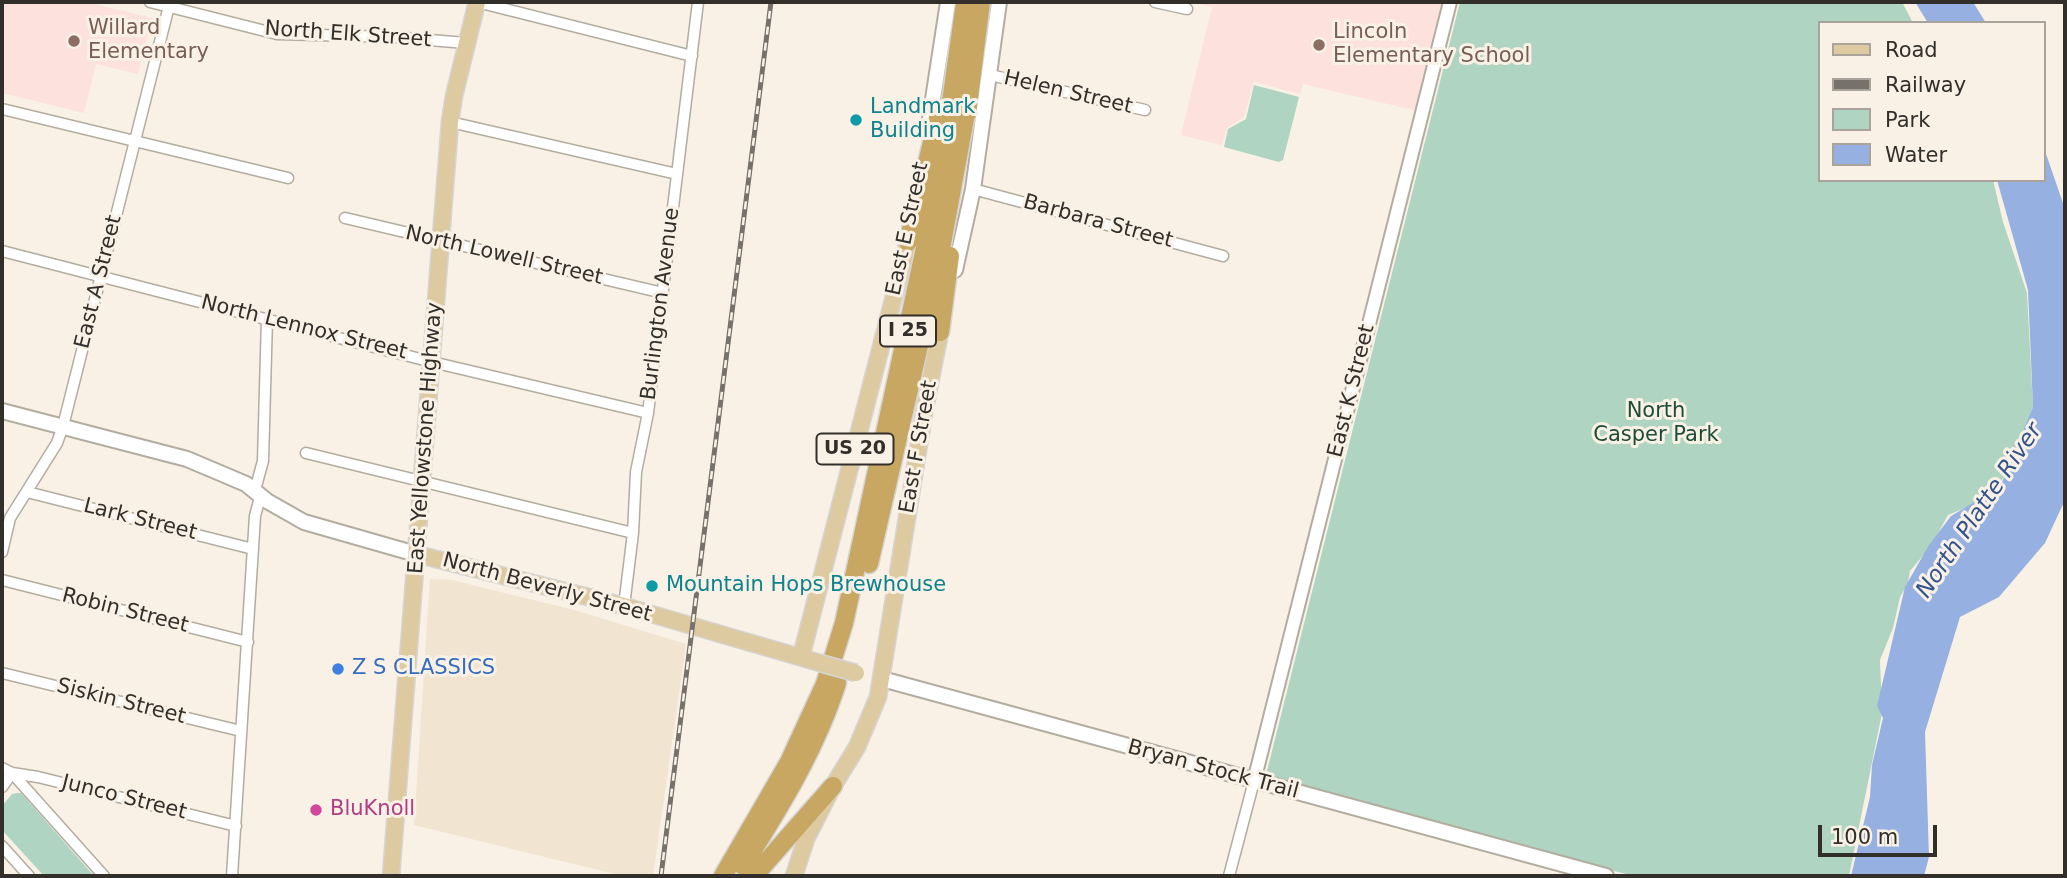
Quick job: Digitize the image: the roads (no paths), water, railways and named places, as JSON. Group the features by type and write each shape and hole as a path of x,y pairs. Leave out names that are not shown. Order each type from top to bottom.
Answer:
{"highway":[{"name":"I 25","path":"723,876 789,762 825,684 844,623 941,174 965,2"},
{"name":"I 25","path":"737,876 804,764 836,687 855,625 940,254 968,102 981,2"},
{"name":"US 20","path":"908,242 960,38"},
{"name":"US 20","path":"940,332 968,102"},
{"path":"754,876 834,786"}],"main road":[{"name":"East Yellowstone Highway","path":"391,876 424,482 450,122 477,2"},
{"name":"East E Street","path":"801,657 908,242 948,2"},
{"name":"East F Street","path":"794,876 806,839 867,725 882,680 923,413 973,189 999,2"},
{"name":"North Beverly Street","path":"2,411 187,459 226,474 295,518 315,527 624,606 820,663"},
{"name":"Bryan Stock Trail","path":"820,663 1606,876"}],"street":[{"name":"North Elk Street","path":"150,2 169,4 277,34 366,36 466,43"},
{"path":"477,2 692,56"},
{"name":"Burlington Avenue","path":"624,606 633,533 636,472 648,413 698,2"},
{"path":"1155,2 1187,9"},
{"name":"East K Street","path":"1254,781 1450,2"},
{"name":"East A Street","path":"2,552 10,518 57,443 63,426 169,4"},
{"name":"Helen Street","path":"990,75 1145,110"},
{"path":"2,109 288,178"},
{"path":"450,122 677,174"},
{"name":"Barbara Street","path":"973,189 1223,256"},
{"name":"North Lowell Street","path":"345,218 663,293"},
{"name":"North Lennox Street","path":"2,251 432,362 648,413"},
{"path":"232,876 255,516 263,461 267,318"},
{"path":"306,453 633,533"},
{"name":"Lark Street","path":"27,492 253,549"},
{"name":"Robin Street","path":"2,580 248,642"},
{"name":"Siskin Street","path":"2,673 241,731"},
{"path":"2,787 7,771 104,876"},
{"name":"Junco Street","path":"7,771 236,826"},
{"path":"1229,876 1254,781"},
{"path":"2,846 29,876"}],"water":[{"path":"1915,2 1973,2 1985,21 1927,21"},
{"name":"North Platte River","path":"2046,154 2065,209 2065,500 2045,543 1999,597 1960,617 1925,732 1929,857 1924,876 1851,876 1870,797 1872,765 1883,718 1877,706 1905,587 1929,545 1951,516 2000,487 2033,407 2028,290 1998,182 2046,182"}],"railway":[{"path":"661,876 771,2"}],"place":[{"name":"Willard Elementary","path":"74,41"},
{"name":"Lincoln Elementary School","path":"1319,45"},
{"name":"Landmark Building","path":"856,120"},
{"name":"Mountain Hops Brewhouse","path":"652,586"},
{"name":"Z S CLASSICS","path":"338,669"},
{"name":"BluKnoll","path":"316,810"}],"park label":[{"name":"North Casper Park","path":"1656,424"}]}
